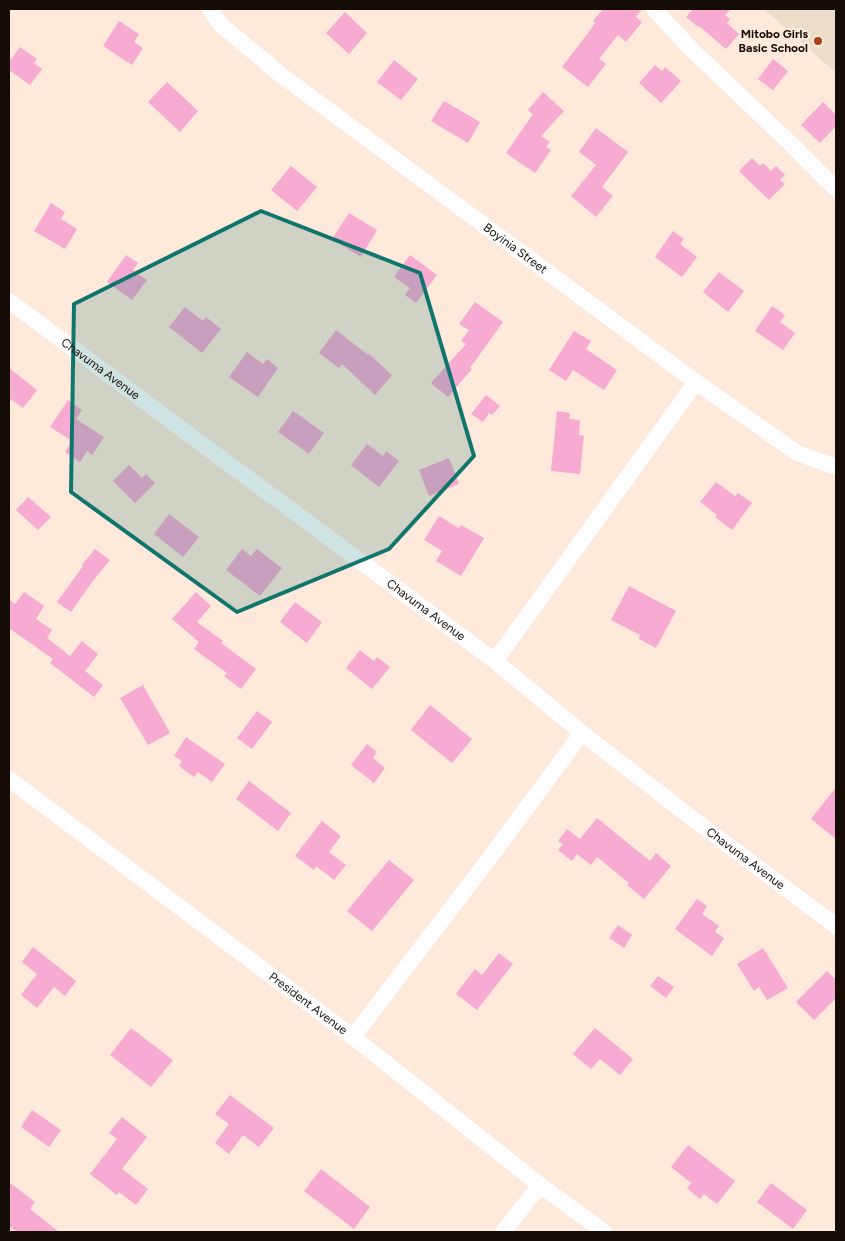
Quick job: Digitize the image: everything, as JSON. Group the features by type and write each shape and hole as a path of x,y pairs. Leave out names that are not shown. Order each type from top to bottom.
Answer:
{"street":[{"name":"Boyinia Street","path":"210,9 220,24 280,76 696,382 797,453 836,467"},
{"path":"654,9 690,48 836,189"},
{"name":"Chavuma Avenue","path":"9,301 495,661 582,733 693,820 836,926"},
{"path":"495,661 696,382"},
{"path":"353,1037 582,733"},
{"name":"President Avenue","path":"9,779 353,1037 540,1185 604,1232"},
{"path":"503,1232 540,1185"}],"highlighted area":[{"path":"261,211 420,273 474,456 389,549 237,612 71,492 74,304"}],"shaded area":[{"name":"Mitobo Girls Basic School","path":"764,9 836,9 836,73"}],"building":[{"path":"603,9 642,9 636,17 642,22 626,42 618,35 599,59 606,64 588,87 562,67 591,29 595,23 593,21"},
{"path":"693,9 731,9 725,15 730,19 727,23 739,34 726,49 686,17"},
{"path":"345,12 367,33 349,54 326,33"},
{"path":"119,21 139,34 134,42 143,48 132,65 103,46"},
{"path":"20,47 37,59 34,63 42,69 30,85 9,70 9,62"},
{"path":"773,59 788,71 773,90 758,79"},
{"path":"394,60 418,79 401,100 377,82"},
{"path":"655,65 662,71 665,67 681,81 661,103 639,83"},
{"path":"167,82 198,111 180,132 148,102"},
{"path":"543,92 564,111 541,136 550,142 546,147 551,150 535,173 506,153 533,114 528,110"},
{"path":"444,101 480,122 468,143 431,121"},
{"path":"823,102 836,115 836,126 820,143 801,125"},
{"path":"596,128 628,152 602,187 613,196 596,217 571,196 596,165 579,152"},
{"path":"752,158 760,166 763,163 771,171 776,166 785,175 780,180 785,184 769,200 739,171"},
{"path":"291,166 317,187 297,211 271,190"},
{"path":"51,203 65,212 61,219 77,229 65,249 34,231"},
{"path":"349,213 377,230 361,257 332,239"},
{"path":"673,231 684,239 680,244 697,257 682,277 655,257"},
{"path":"126,255 138,263 133,270 147,280 132,300 107,282"},
{"path":"410,255 437,275 416,303 405,295 410,288 394,277"},
{"path":"719,272 744,291 728,312 703,292"},
{"path":"475,302 503,322 470,368 472,369 448,397 431,383 466,344 461,341 469,330 459,324"},
{"path":"772,306 785,315 780,322 795,333 783,350 755,331"},
{"path":"185,307 203,321 206,317 221,329 202,353 169,327"},
{"path":"336,330 369,354 392,375 375,395 342,364 339,368 319,353"},
{"path":"574,331 591,341 586,349 617,370 604,390 573,370 566,381 549,370"},
{"path":"247,352 263,364 267,359 278,368 258,397 229,377"},
{"path":"9,368 37,390 23,408 9,398"},
{"path":"486,395 500,406 492,415 489,413 483,422 471,414"},
{"path":"68,400 82,410 76,419 104,437 92,455 87,451 80,462 65,452 72,441 50,427"},
{"path":"293,411 324,433 309,454 278,432"},
{"path":"557,411 570,413 569,419 580,420 579,435 584,436 580,474 551,471"},
{"path":"367,444 383,456 386,451 399,461 379,487 351,465"},
{"path":"449,458 459,484 429,496 419,470"},
{"path":"129,465 142,478 146,474 155,483 135,503 113,481"},
{"path":"716,482 735,496 738,493 752,503 732,530 700,502"},
{"path":"28,497 51,517 38,530 16,510"},
{"path":"169,514 199,537 183,557 154,534"},
{"path":"439,516 459,528 461,525 484,538 461,576 436,561 442,551 424,540"},
{"path":"95,549 110,560 71,612 57,602"},
{"path":"242,549 251,556 257,549 282,568 260,596 226,570"},
{"path":"629,586 676,611 656,648 639,639 640,635 611,620"},
{"path":"24,592 44,606 36,619 52,630 47,638 70,656 82,641 98,654 85,671 103,685 94,697 50,663 53,659 9,628 9,599 15,604"},
{"path":"196,592 211,606 197,622 256,669 241,689 224,676 227,673 194,649 199,642 172,619"},
{"path":"295,602 322,622 307,643 280,622"},
{"path":"360,650 374,661 377,657 390,667 372,689 346,668"},
{"path":"143,685 170,733 148,745 120,698"},
{"path":"430,705 472,739 452,763 411,730"},
{"path":"257,711 272,722 252,749 237,738"},
{"path":"186,737 225,764 212,782 198,772 194,777 179,766 182,761 174,756"},
{"path":"367,744 377,752 373,758 385,768 374,783 351,765"},
{"path":"249,781 291,813 278,831 236,799"},
{"path":"836,787 836,839 811,819"},
{"path":"597,818 650,861 656,853 671,866 644,899 627,885 629,883 597,857 591,865 577,854 572,861 558,850 563,844 558,841 567,829 580,839"},
{"path":"322,821 341,836 329,852 346,865 334,880 316,866 314,870 295,856"},
{"path":"389,860 414,880 372,931 347,911"},
{"path":"697,899 707,906 702,914 719,926 715,932 724,938 712,956 675,929"},
{"path":"618,925 632,935 624,948 609,938"},
{"path":"33,947 76,981 65,996 54,987 37,1008 21,995 37,974 22,962"},
{"path":"763,948 788,988 767,1000 759,987 754,991 737,964"},
{"path":"499,953 513,964 477,1010 456,994 475,969 482,975"},
{"path":"827,971 836,980 836,998 814,1020 796,1002"},
{"path":"658,976 674,987 666,998 650,986"},
{"path":"131,1028 173,1060 151,1087 110,1055"},
{"path":"595,1028 633,1059 620,1075 600,1059 591,1069 573,1054"},
{"path":"230,1095 274,1128 259,1147 243,1135 229,1154 215,1143 229,1124 215,1114"},
{"path":"32,1110 61,1130 49,1147 21,1127"},
{"path":"122,1117 147,1137 122,1169 148,1189 136,1205 119,1192 117,1195 90,1174 117,1139 109,1133"},
{"path":"688,1145 735,1181 717,1204 704,1194 700,1199 687,1188 691,1183 671,1167"},
{"path":"321,1169 370,1207 354,1229 304,1191"},
{"path":"9,1182 35,1202 30,1209 59,1232 17,1232 9,1226"},
{"path":"771,1183 807,1210 793,1229 757,1202"}],"place":[{"name":"Mitobo Girls Basic School","path":"818,41"}]}
